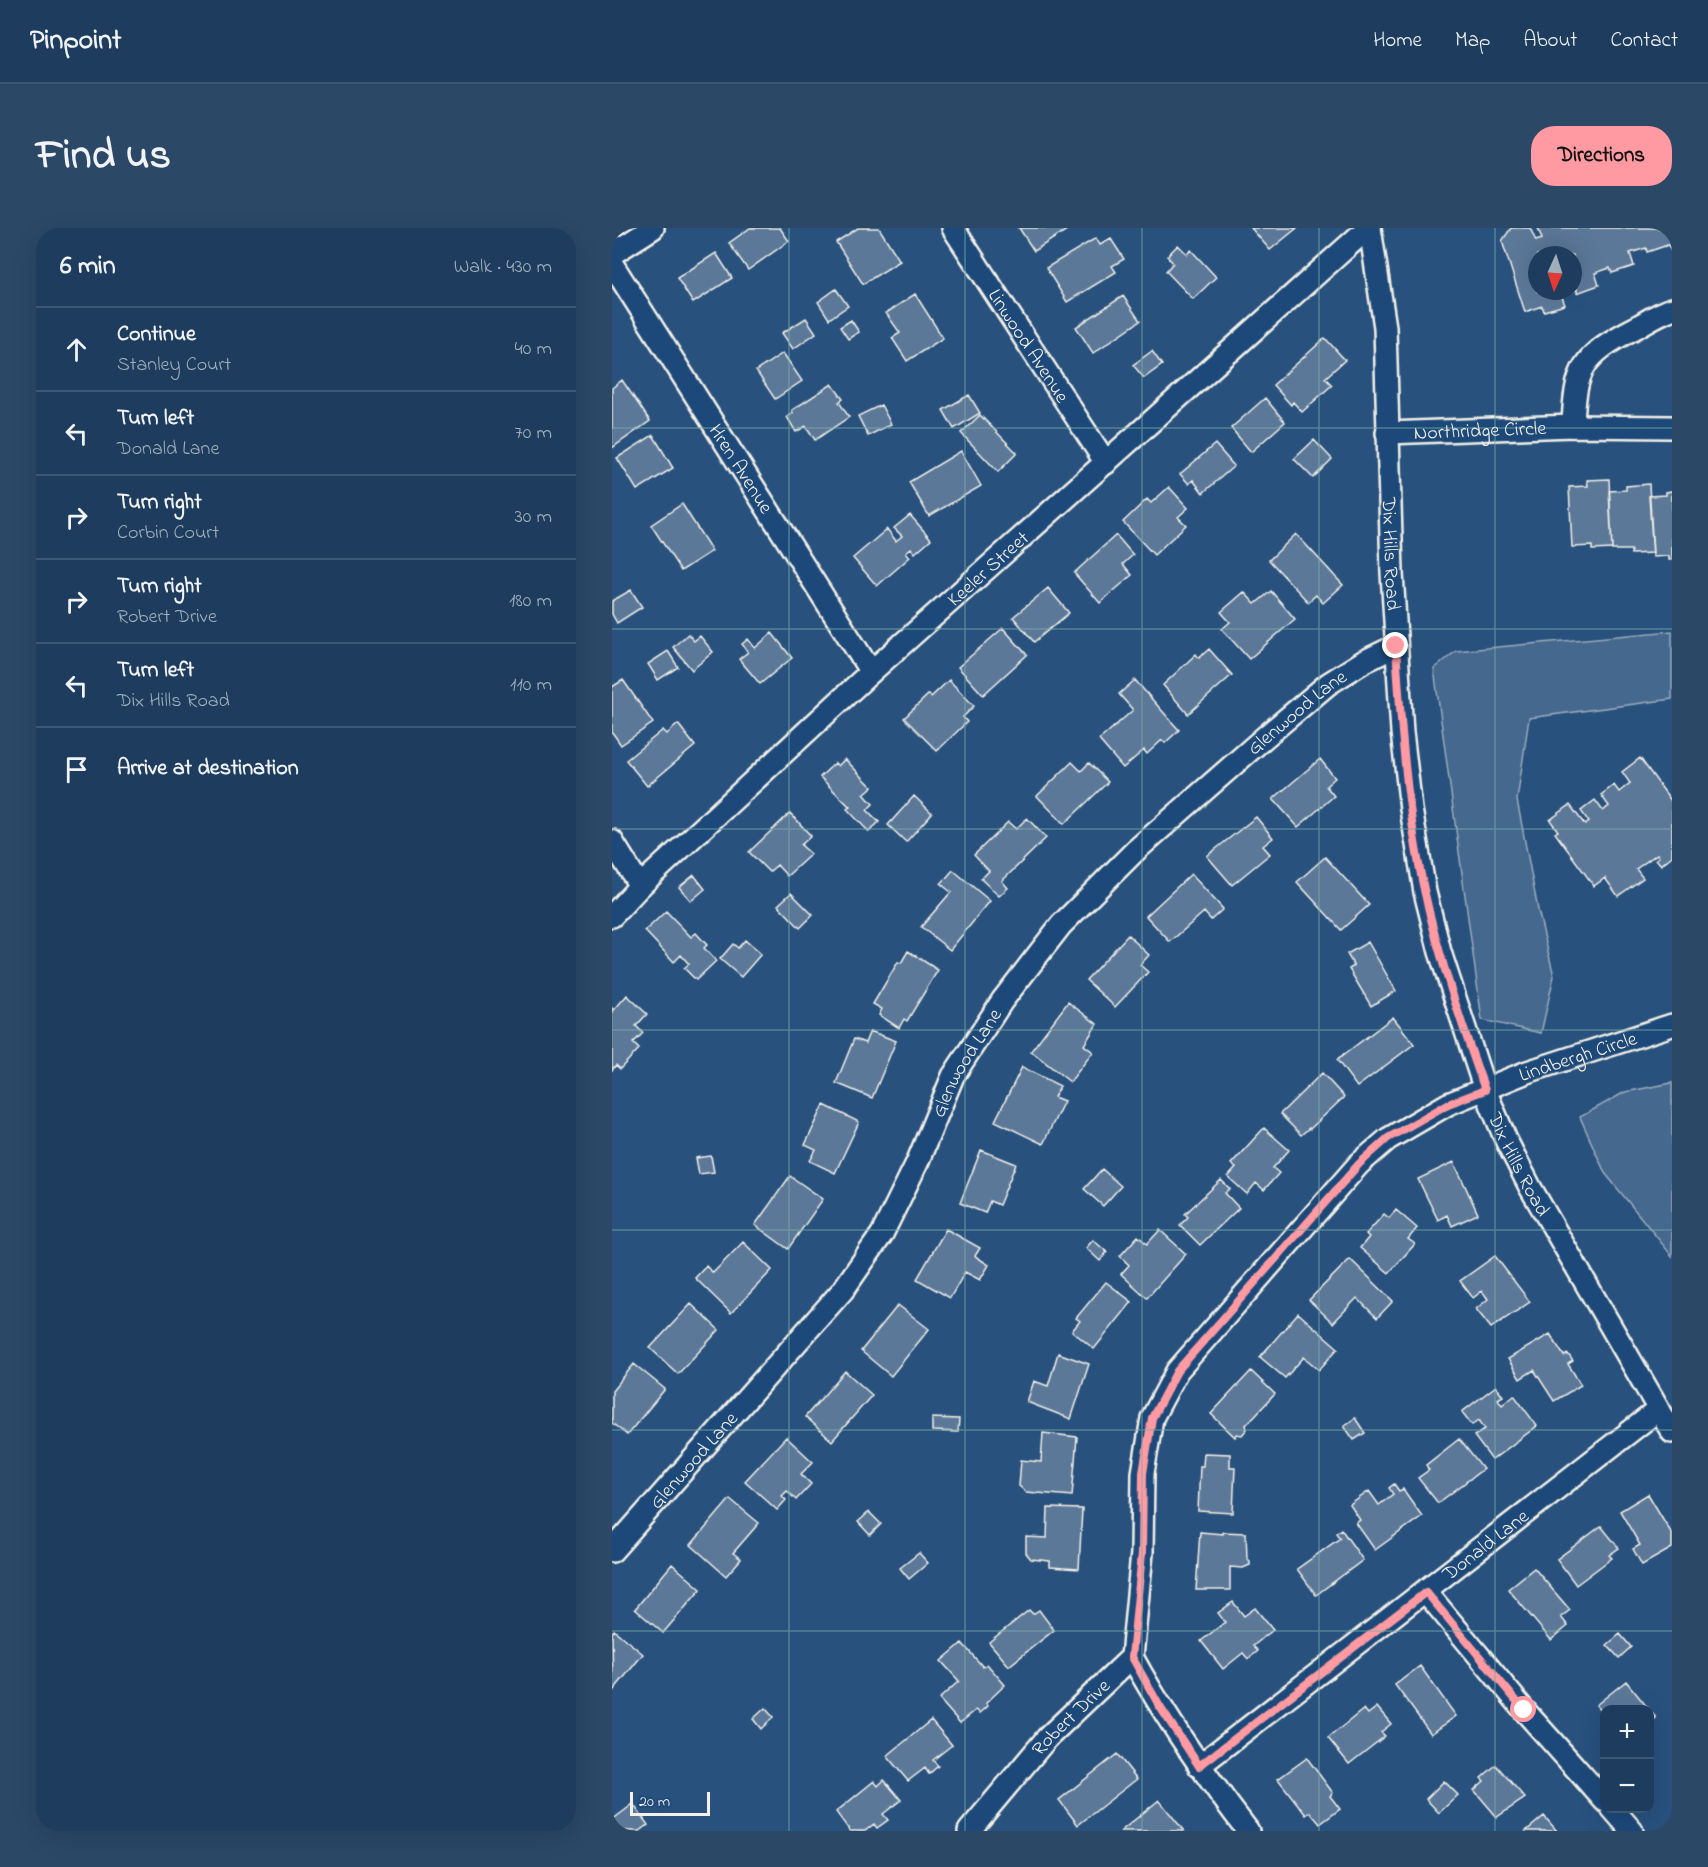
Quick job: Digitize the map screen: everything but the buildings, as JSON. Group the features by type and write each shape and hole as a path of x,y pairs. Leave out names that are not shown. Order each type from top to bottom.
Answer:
{"street":[{"path":"612,255 653,228"},
{"name":"Linwood Avenue","path":"953,228 1106,463"},
{"name":"Keeler Street","path":"612,916 640,886 871,672 1369,228"},
{"name":"Dix Hills Road","path":"1369,228 1385,327 1396,646 1403,743 1425,892 1457,1011 1485,1090 1506,1140 1530,1187 1672,1432"},
{"name":"Hren Avenue","path":"612,264 871,672"},
{"name":"Northridge Circle","path":"1573,426 1575,387 1583,366 1597,351 1618,336 1672,309"},
{"name":"Northridge Circle","path":"1387,433 1573,426 1672,427"},
{"name":"Glenwood Lane","path":"612,1551 843,1290 882,1234 917,1163 953,1076 1002,1000 1061,925 1135,851 1328,684 1363,662 1396,646"},
{"path":"612,841 640,886"},
{"name":"Lindbergh Circle","path":"1485,1090 1527,1072 1672,1025"},
{"path":"1248,1831 1199,1766 1160,1707 1132,1657 1142,1553 1143,1473 1152,1418 1177,1371 1359,1164 1388,1138 1448,1104 1485,1090"},
{"name":"Donald Lane","path":"1199,1766 1658,1410"},
{"path":"1426,1592 1524,1710 1600,1795"},
{"name":"Robert Drive","path":"969,1831 1047,1738 1132,1657"},
{"path":"1616,1813 1632,1831"}],"shaded area":[{"path":"1672,631 1672,699 1529,718 1517,800 1538,910 1554,976 1541,1033 1482,1020 1434,669 1456,651"},
{"path":"1672,1083 1672,1256 1605,1173 1580,1117 1625,1092"}],"route":[{"path":"1396,646 1402,732 1411,809 1425,892 1457,1011 1485,1090 1448,1104 1388,1138 1359,1164 1177,1371 1152,1418 1143,1473 1142,1553 1132,1657 1160,1707 1199,1766 1426,1592 1524,1710"}]}
